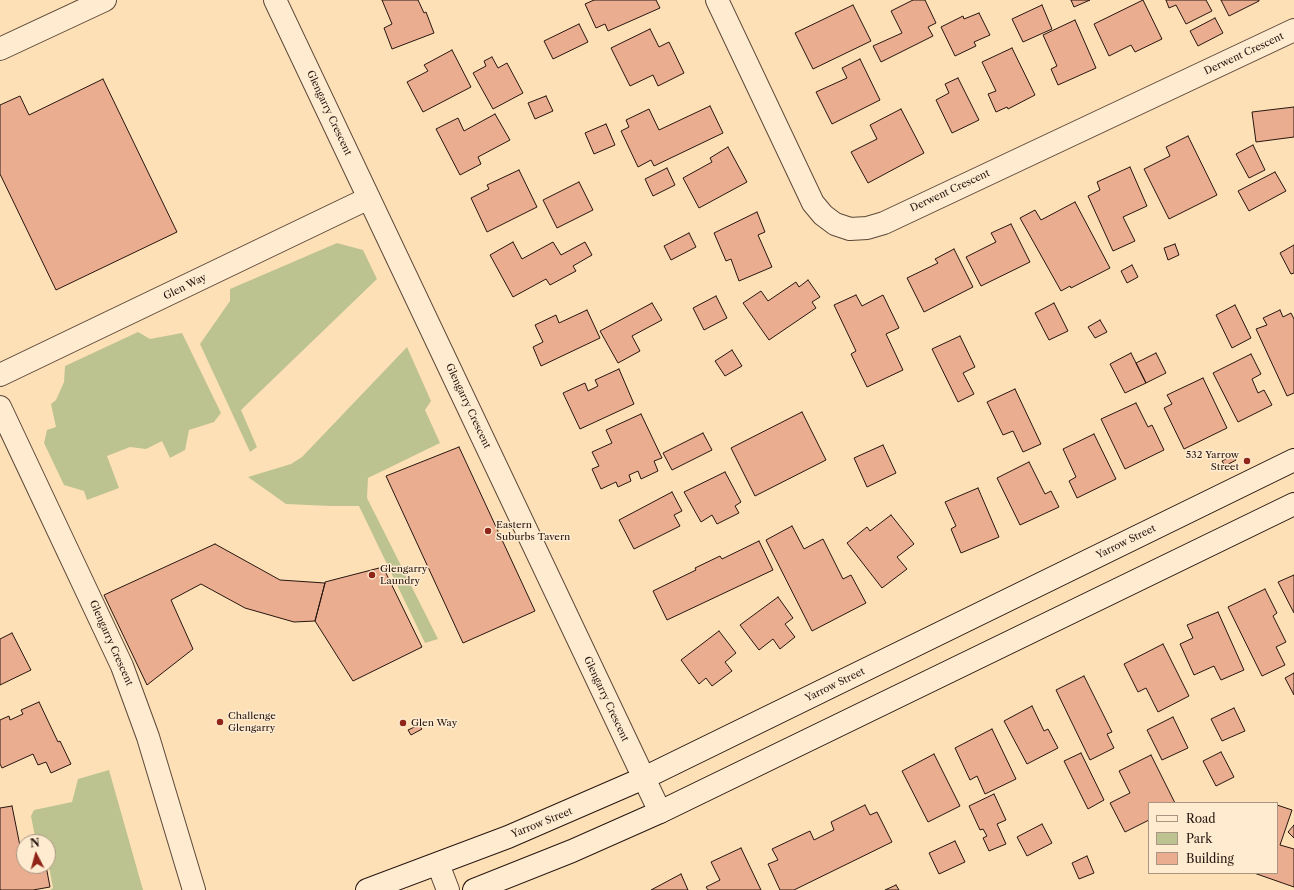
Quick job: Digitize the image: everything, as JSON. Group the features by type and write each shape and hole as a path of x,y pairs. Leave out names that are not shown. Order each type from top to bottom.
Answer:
{"street":[{"path":"0,49 105,0"},
{"name":"Glengarry Crescent","path":"275,0 660,812"},
{"name":"Derwent Crescent","path":"717,0 813,203 822,215 835,224 850,229 867,228 884,223 1294,30"},
{"name":"Glen Way","path":"0,375 369,198"},
{"name":"Glengarry Crescent","path":"0,407 122,666 148,737 194,890"},
{"name":"Yarrow Street","path":"367,890 438,864 568,812 644,778 1294,460"},
{"path":"474,890 572,851 660,812 1294,504"},
{"path":"438,864 448,890"}],"green space":[{"path":"337,243 363,250 377,279 241,410 257,447 250,452 200,344 230,301 230,289"},
{"path":"138,332 150,339 182,333 221,413 214,422 189,430 185,450 170,458 162,441 146,449 130,447 107,456 119,488 87,500 84,491 64,485 44,443 47,430 56,427 51,404 56,400 64,382 65,366"},
{"path":"407,347 431,401 425,410 440,443 368,478 367,498 438,639 425,643 359,506 286,504 248,477 291,464 302,457"},
{"path":"109,770 143,890 50,890 53,888 50,874 56,874 56,834 34,834 31,816 34,810 72,802 78,779"}],"building":[{"path":"382,0 418,0 424,13 426,12 434,33 392,49 384,28 392,24"},
{"path":"594,0 656,0 660,8 608,31 605,24 596,28 585,4"},
{"path":"913,0 925,0 936,23 928,27 933,36 881,62 873,46 902,33 891,11"},
{"path":"1071,0 1090,0 1074,7"},
{"path":"1143,0 1162,39 1135,52 1131,45 1109,56 1094,24"},
{"path":"1166,0 1206,0 1212,11 1186,24 1176,5 1169,8"},
{"path":"1221,0 1259,0 1259,1 1229,16"},
{"path":"853,5 871,41 813,69 795,33"},
{"path":"1042,5 1052,29 1023,42 1012,19"},
{"path":"979,13 990,35 974,42 976,46 955,56 941,27 963,16 964,19"},
{"path":"1215,18 1223,33 1198,46 1190,31"},
{"path":"1075,20 1096,68 1058,85 1051,69 1057,66 1043,35"},
{"path":"579,24 588,42 553,59 544,41"},
{"path":"650,29 659,47 669,42 684,73 658,86 653,75 630,86 611,48"},
{"path":"1012,48 1035,95 1008,109 1007,107 996,112 988,94 996,91 982,62"},
{"path":"452,50 471,87 423,112 407,82 428,71 424,65"},
{"path":"492,57 498,68 507,63 523,93 493,109 473,73 486,66 484,61"},
{"path":"860,59 880,100 832,124 816,92 847,78 842,68"},
{"path":"958,78 979,120 952,133 936,100 949,93 945,84"},
{"path":"103,79 177,232 56,290 0,174 0,105 20,96 29,115"},
{"path":"546,96 553,111 535,119 528,103"},
{"path":"710,106 723,133 654,166 651,160 638,167 621,131 629,127 626,120 649,109 659,130"},
{"path":"1294,107 1294,137 1256,142 1252,112"},
{"path":"901,109 924,153 868,183 851,152 877,139 870,125"},
{"path":"495,114 510,140 478,157 481,164 460,175 436,129 458,118 464,131"},
{"path":"606,124 615,145 594,154 585,133"},
{"path":"1188,136 1217,195 1169,219 1144,169 1170,156 1166,147"},
{"path":"1253,145 1265,170 1249,178 1236,154"},
{"path":"728,147 747,182 699,208 683,178 712,162 710,158"},
{"path":"1130,167 1147,206 1123,217 1135,241 1113,251 1088,196 1100,190 1097,182"},
{"path":"667,168 675,185 653,196 645,179"},
{"path":"519,170 537,207 487,232 471,198 489,189 487,185"},
{"path":"1275,172 1286,191 1249,211 1238,191"},
{"path":"579,182 593,210 557,228 543,200"},
{"path":"1075,202 1110,268 1071,288 1070,286 1061,291 1020,218 1035,210 1041,220"},
{"path":"757,212 765,232 758,235 772,267 739,281 731,259 726,261 714,233"},
{"path":"1011,224 1030,262 981,286 966,257 996,242 991,233"},
{"path":"689,233 696,247 671,260 664,246"},
{"path":"513,242 522,259 553,242 561,255 585,242 592,255 573,266 576,271 550,285 546,279 513,297 490,255"},
{"path":"1175,244 1179,255 1168,260 1164,248"},
{"path":"1294,245 1294,273 1291,274 1280,253"},
{"path":"954,249 973,287 924,312 907,278 938,263 935,259"},
{"path":"1132,265 1138,277 1127,283 1121,271"},
{"path":"808,280 820,297 812,302 816,308 769,340 743,303 761,291 768,301 796,282 799,287"},
{"path":"856,295 862,306 883,295 899,328 886,334 903,370 867,387 851,354 856,351 834,305"},
{"path":"716,296 727,318 704,330 693,308"},
{"path":"652,303 662,320 632,336 640,351 618,363 600,331"},
{"path":"1054,303 1068,331 1049,340 1035,313"},
{"path":"1235,305 1251,338 1232,348 1216,315"},
{"path":"587,310 600,338 541,366 533,347 543,342 535,325 556,315 559,323"},
{"path":"1280,310 1283,317 1291,313 1294,319 1294,393 1287,396 1256,329 1267,325 1263,318"},
{"path":"1100,320 1107,332 1095,338 1088,327"},
{"path":"960,336 975,367 963,373 974,394 958,402 932,349"},
{"path":"732,350 742,366 725,376 715,361"},
{"path":"1131,353 1146,383 1125,393 1110,364"},
{"path":"1156,353 1166,373 1146,383 1136,363"},
{"path":"1251,354 1261,374 1252,379 1258,393 1264,390 1272,405 1238,422 1213,373"},
{"path":"619,369 634,404 580,429 563,393 585,383 588,391 598,386 595,380"},
{"path":"1203,378 1227,428 1184,449 1164,408 1172,404 1167,395"},
{"path":"1015,389 1041,444 1023,452 1013,431 1003,435 987,402"},
{"path":"1136,403 1148,427 1152,425 1164,450 1125,469 1101,419"},
{"path":"802,412 826,460 755,496 731,448"},
{"path":"641,414 662,458 654,461 658,471 641,479 638,471 629,475 631,481 618,487 616,482 601,489 592,469 599,466 592,452 612,443 606,430"},
{"path":"703,433 712,450 672,470 663,453"},
{"path":"1094,434 1116,479 1077,498 1069,481 1076,477 1063,449"},
{"path":"883,445 896,473 867,487 854,458"},
{"path":"459,447 535,611 463,643 386,476"},
{"path":"1233,455 1236,460 1225,466 1222,461"},
{"path":"1029,462 1045,494 1051,491 1059,507 1020,525 997,478"},
{"path":"725,472 741,502 735,506 739,513 717,524 712,515 701,522 684,492"},
{"path":"978,488 999,537 961,553 951,529 956,526 945,502"},
{"path":"672,492 682,511 674,515 680,526 634,549 619,520"},
{"path":"891,515 914,544 897,557 907,569 882,588 847,543 867,527 870,531"},
{"path":"792,526 804,549 823,539 843,579 851,575 866,603 812,631 766,540"},
{"path":"759,541 773,570 667,620 653,591 696,570 695,568 720,556 722,559"},
{"path":"215,544 280,580 325,583 315,621 294,622 245,608 201,584 171,600 193,649 147,685 104,595"},
{"path":"383,567 422,647 353,681 315,621 325,582"},
{"path":"1294,575 1294,613 1278,582"},
{"path":"1265,589 1277,613 1273,616 1286,642 1276,647 1285,665 1262,676 1228,607"},
{"path":"778,597 793,618 785,624 795,637 780,649 773,639 759,650 740,625"},
{"path":"1218,612 1244,670 1221,680 1214,666 1194,675 1180,644 1193,638 1187,625"},
{"path":"719,631 736,653 725,662 732,671 712,686 706,678 699,684 681,660"},
{"path":"12,633 31,670 0,685 0,639"},
{"path":"1163,644 1189,696 1158,712 1146,688 1138,692 1124,664"},
{"path":"1294,673 1294,695 1285,678"},
{"path":"1084,676 1112,732 1107,734 1114,748 1090,760 1056,690"},
{"path":"39,702 58,742 60,741 71,764 51,773 46,762 38,765 33,754 2,768 0,764 0,720 9,716 10,720 23,714 21,710"},
{"path":"1032,706 1044,731 1048,729 1058,748 1027,764 1004,721"},
{"path":"1234,708 1245,731 1222,741 1211,719"},
{"path":"1173,717 1188,748 1162,760 1147,730"},
{"path":"419,725 422,729 411,735 408,730"},
{"path":"992,729 1016,779 985,794 977,776 970,780 955,748"},
{"path":"1221,752 1234,777 1216,786 1203,761"},
{"path":"1081,753 1104,800 1088,809 1064,761"},
{"path":"934,754 960,806 928,822 902,771"},
{"path":"1151,755 1174,802 1148,802 1148,820 1125,832 1110,803 1130,793 1119,771"},
{"path":"994,794 1006,820 997,824 1006,844 989,851 983,838 987,836 983,829 980,830 969,806"},
{"path":"865,805 870,815 877,812 892,842 794,890 780,890 768,864 778,860 772,849 810,831 814,840 834,830 831,822"},
{"path":"1278,805 1292,810 1280,845 1294,849 1294,887 1257,874 1278,874"},
{"path":"12,806 18,834 16,834 16,874 48,874 50,887 33,890 0,890 0,808"},
{"path":"1042,824 1052,843 1027,856 1017,837"},
{"path":"1294,825 1294,838 1288,832"},
{"path":"955,841 965,862 939,874 929,853"},
{"path":"741,848 761,890 708,890 706,887 720,880 711,862"},
{"path":"1087,856 1094,873 1079,879 1072,863"},
{"path":"681,874 688,890 651,890"},
{"path":"896,885 899,890 885,890"}],"place":[{"name":"532 Yarrow Street","path":"1247,461"},
{"name":"Eastern Suburbs Tavern","path":"488,531"},
{"name":"Glengarry Laundry","path":"372,575"},
{"name":"Challenge Glengarry","path":"220,722"},
{"name":"Glen Way","path":"403,723"}]}
